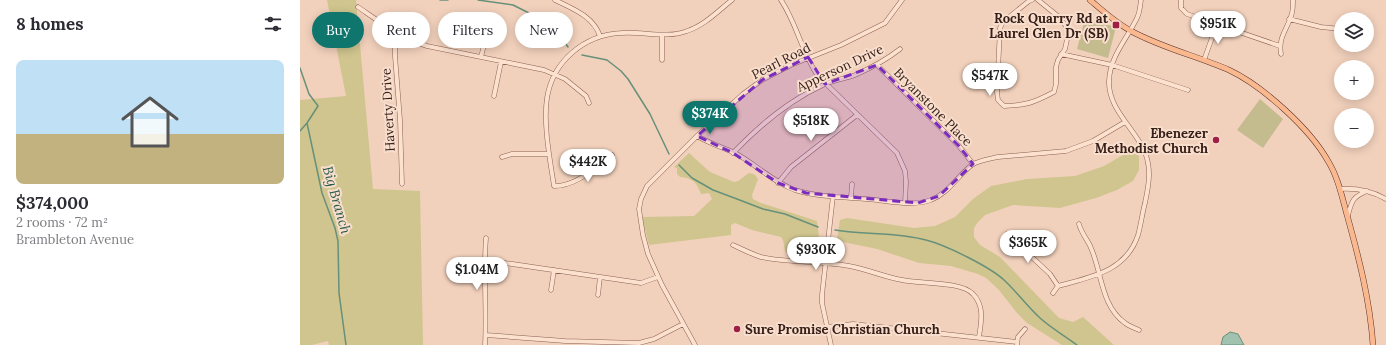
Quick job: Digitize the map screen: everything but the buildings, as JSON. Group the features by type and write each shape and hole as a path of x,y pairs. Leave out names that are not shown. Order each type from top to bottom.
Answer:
{"main road":[{"path":"1090,0 1130,30 1163,46 1204,60 1243,77 1280,106 1320,147 1332,169 1340,189 1361,266 1373,345"}],"street":[{"path":"555,0 583,14 594,25 600,36"},
{"path":"612,155 568,185 554,186 546,123 547,100 549,87 555,74 570,54 579,46 600,36 625,32 662,35 675,34 696,27 732,0"},
{"path":"781,0 791,16 813,69 825,84 897,153 905,171 905,203"},
{"name":"Pearl Road","path":"695,345 658,277 648,254 642,234 639,209 647,186 697,136 743,94 762,80 808,57 841,45 885,23 902,0"},
{"path":"1032,0 1029,0 1004,22 1000,28 997,92 998,100 1004,106 1024,105 1054,92 1056,84 1056,67 1061,54 1065,49 1069,30 1059,17 1038,0"},
{"path":"1054,293 1058,286 1099,275 1114,267 1122,260 1138,236 1149,184 1149,166 1143,148 1114,104 1110,93 1109,81 1114,59 1139,13 1142,0"},
{"path":"1181,0 1181,8 1184,12 1280,46"},
{"path":"1281,54 1281,38 1292,14 1293,0"},
{"path":"358,7 372,16"},
{"path":"1289,19 1321,27 1334,28"},
{"path":"1204,60 1217,24"},
{"path":"662,35 662,60"},
{"path":"430,47 544,70 565,79 586,96 589,103"},
{"name":"Haverty Drive","path":"396,48 395,56 400,120 402,184"},
{"path":"481,58 483,48"},
{"name":"Apperson Drive","path":"733,153 779,110 825,84 856,74 877,65 900,49"},
{"path":"1061,54 1112,65 1188,90"},
{"path":"494,96 501,62"},
{"name":"Bryanstone Place","path":"877,65 959,146 973,164"},
{"path":"778,183 791,167 857,115"},
{"path":"697,136 733,153 778,183 806,192 832,196 918,203 939,196 949,189 973,164 998,157 1066,151 1093,141 1125,122"},
{"path":"502,157 512,154 549,154"},
{"path":"851,197 852,184"},
{"path":"1340,189 1368,191 1386,198"},
{"path":"1347,215 1354,198 1368,191"},
{"path":"831,345 822,295 824,263 832,196"},
{"path":"1079,224 1081,232 1092,249 1106,299 1113,311 1125,323 1139,330"},
{"path":"1007,234 1050,274 1058,286"},
{"path":"485,345 486,238"},
{"path":"733,245 750,253 767,258 850,266 902,280 954,286 966,289 978,300 982,314 979,337"},
{"path":"485,260 641,283 658,277"},
{"path":"551,290 554,270"},
{"path":"598,295 600,278"},
{"path":"486,335 633,343 653,340 683,324"},
{"path":"827,327 853,324 979,337 1017,343 1018,337 1025,329"},
{"path":"653,340 655,345"}],"highlighted area":[{"path":"808,57 825,84 877,65 959,146 973,164 939,196 918,203 806,193 778,183 733,153 697,136 762,80"}],"shaded area":[{"path":"327,0 356,0 357,12 329,12"},
{"path":"1085,19 1116,27 1108,58 1077,49"},
{"path":"336,48 360,48 373,189 420,191 423,345 329,345 328,341 312,345 300,345 300,100 346,96"},
{"path":"1260,99 1283,119 1263,148 1237,130"},
{"path":"1135,148 1139,157 1139,170 1133,181 1117,190 1096,198 1060,208 1013,205 985,215 974,228 974,237 980,245 1000,257 1059,318 1073,322 1083,317 1114,345 1062,345 1027,323 999,290 986,278 978,274 951,266 919,263 877,249 843,242 837,239 840,220 847,218 914,228 935,226 955,217 973,199 991,186 1027,179 1075,176 1104,166"},
{"path":"689,153 710,172 734,182 738,181 749,173 754,174 758,179 752,195 753,199 817,221 819,237 803,238 796,252 786,252 781,237 752,230 735,223 731,225 731,235 649,245 642,217 694,216 712,199 709,193 701,194 694,182 680,177 677,174 677,168 674,167"},
{"path":"1230,332 1238,334 1244,345 1221,345 1223,337"}],"waterway":[{"path":"440,0 448,0"},
{"path":"478,0 513,5 527,12"},
{"path":"582,55 607,60 621,71 628,79 650,114 669,154"},
{"name":"Big Branch","path":"300,68 309,94 318,106 300,131"},
{"name":"Big Branch","path":"307,123 322,193 335,228 338,241 339,293 346,345"},
{"path":"679,165 692,178 713,190 763,209 785,214 818,227"},
{"path":"835,230 915,237 956,251 989,269 1004,280 1040,318 1053,329 1077,345"}],"place":[{"name":"Rock Quarry Rd at Laurel Glen Dr (SB)","path":"1116,25"},
{"name":"Ebenezer Methodist Church","path":"1216,140"},
{"name":"Sure Promise Christian Church","path":"737,329"}]}
